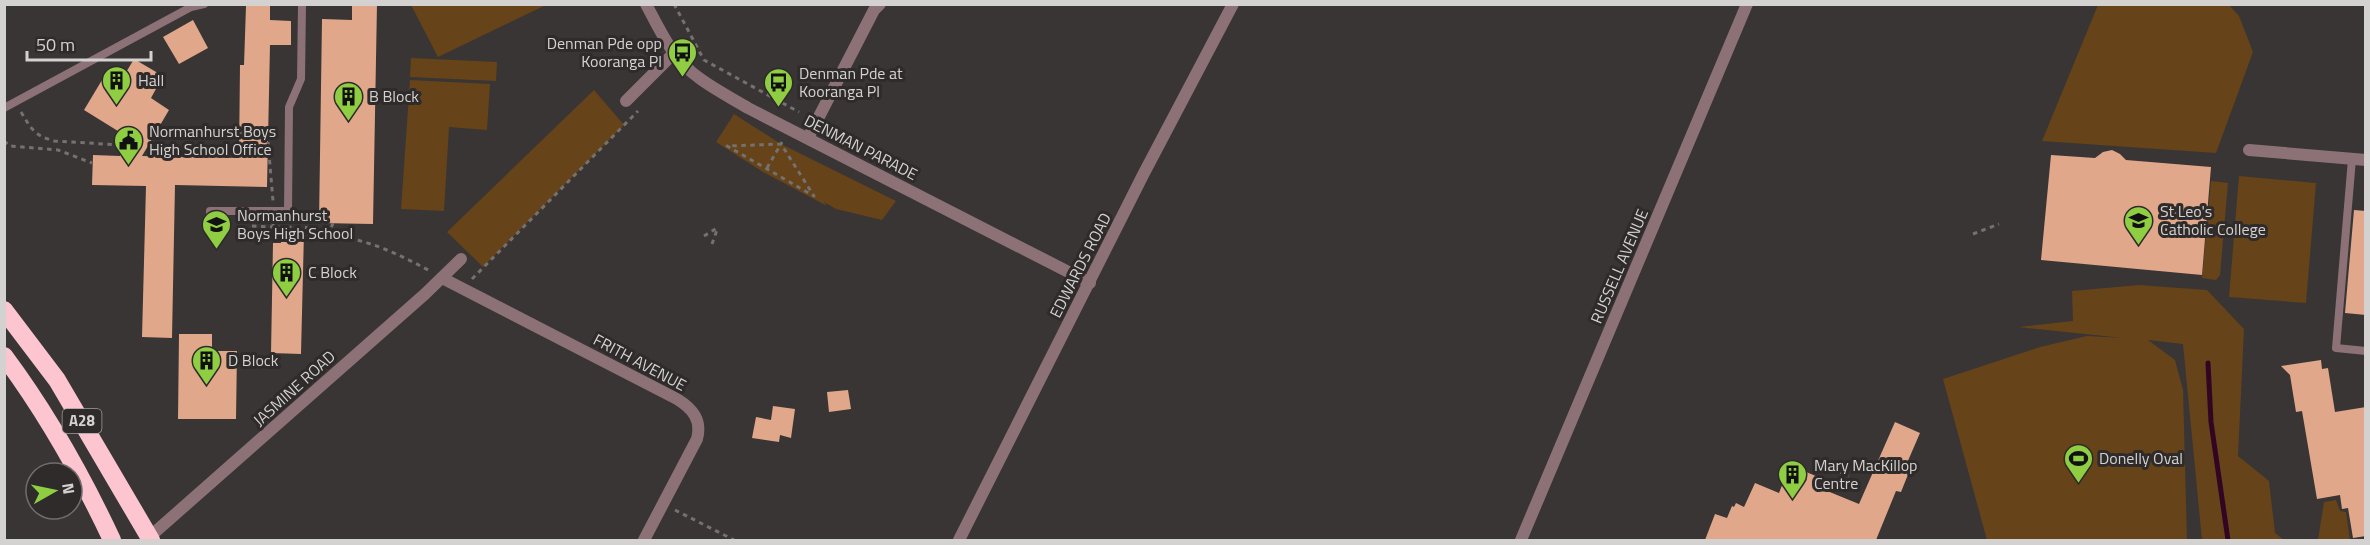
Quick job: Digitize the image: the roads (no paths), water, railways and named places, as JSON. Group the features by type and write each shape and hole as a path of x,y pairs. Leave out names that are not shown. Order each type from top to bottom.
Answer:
{"highway":[{"name":"A28","path":"4,310 57,380 149,540"},
{"name":"A28","path":"4,356 36,398 64,445 112,540"}],"street":[{"name":"DENMAN PARADE","path":"646,4 674,53 682,63 712,87 1090,283"},
{"path":"808,138 874,10 880,4"},
{"name":"EDWARDS ROAD","path":"959,540 1143,175 1233,4"},
{"name":"RUSSELL AVENUE","path":"1521,540 1747,4"},
{"path":"626,101 674,53"},
{"path":"2249,150 2366,160"},
{"name":"JASMINE ROAD","path":"149,540 461,259"},
{"name":"FRITH AVENUE","path":"442,278 677,399 692,410 700,429 697,439 644,540"}],"lane":[{"path":"4,108 191,7 204,4"},
{"path":"210,221 210,211 288,211 289,107 301,79 302,4"},
{"path":"2352,159 2336,348 2366,351"}],"waterway":[{"path":"2208,363 2211,422 2228,540"}],"place":[{"name":"Denman Pde opp Kooranga Pl","path":"683,78"},
{"name":"Hall","path":"117,106"},
{"name":"Denman Pde at Kooranga Pl","path":"778,108"},
{"name":"B Block","path":"348,122"},
{"name":"Normanhurst Boys High School Office","path":"128,166"},
{"name":"St Leo's Catholic College","path":"2139,246"},
{"name":"Normanhurst Boys High School","path":"216,250"},
{"name":"C Block","path":"287,298"},
{"name":"D Block","path":"207,386"},
{"name":"Donelly Oval","path":"2078,484"},
{"name":"Mary MacKillop Centre","path":"1793,500"}]}
